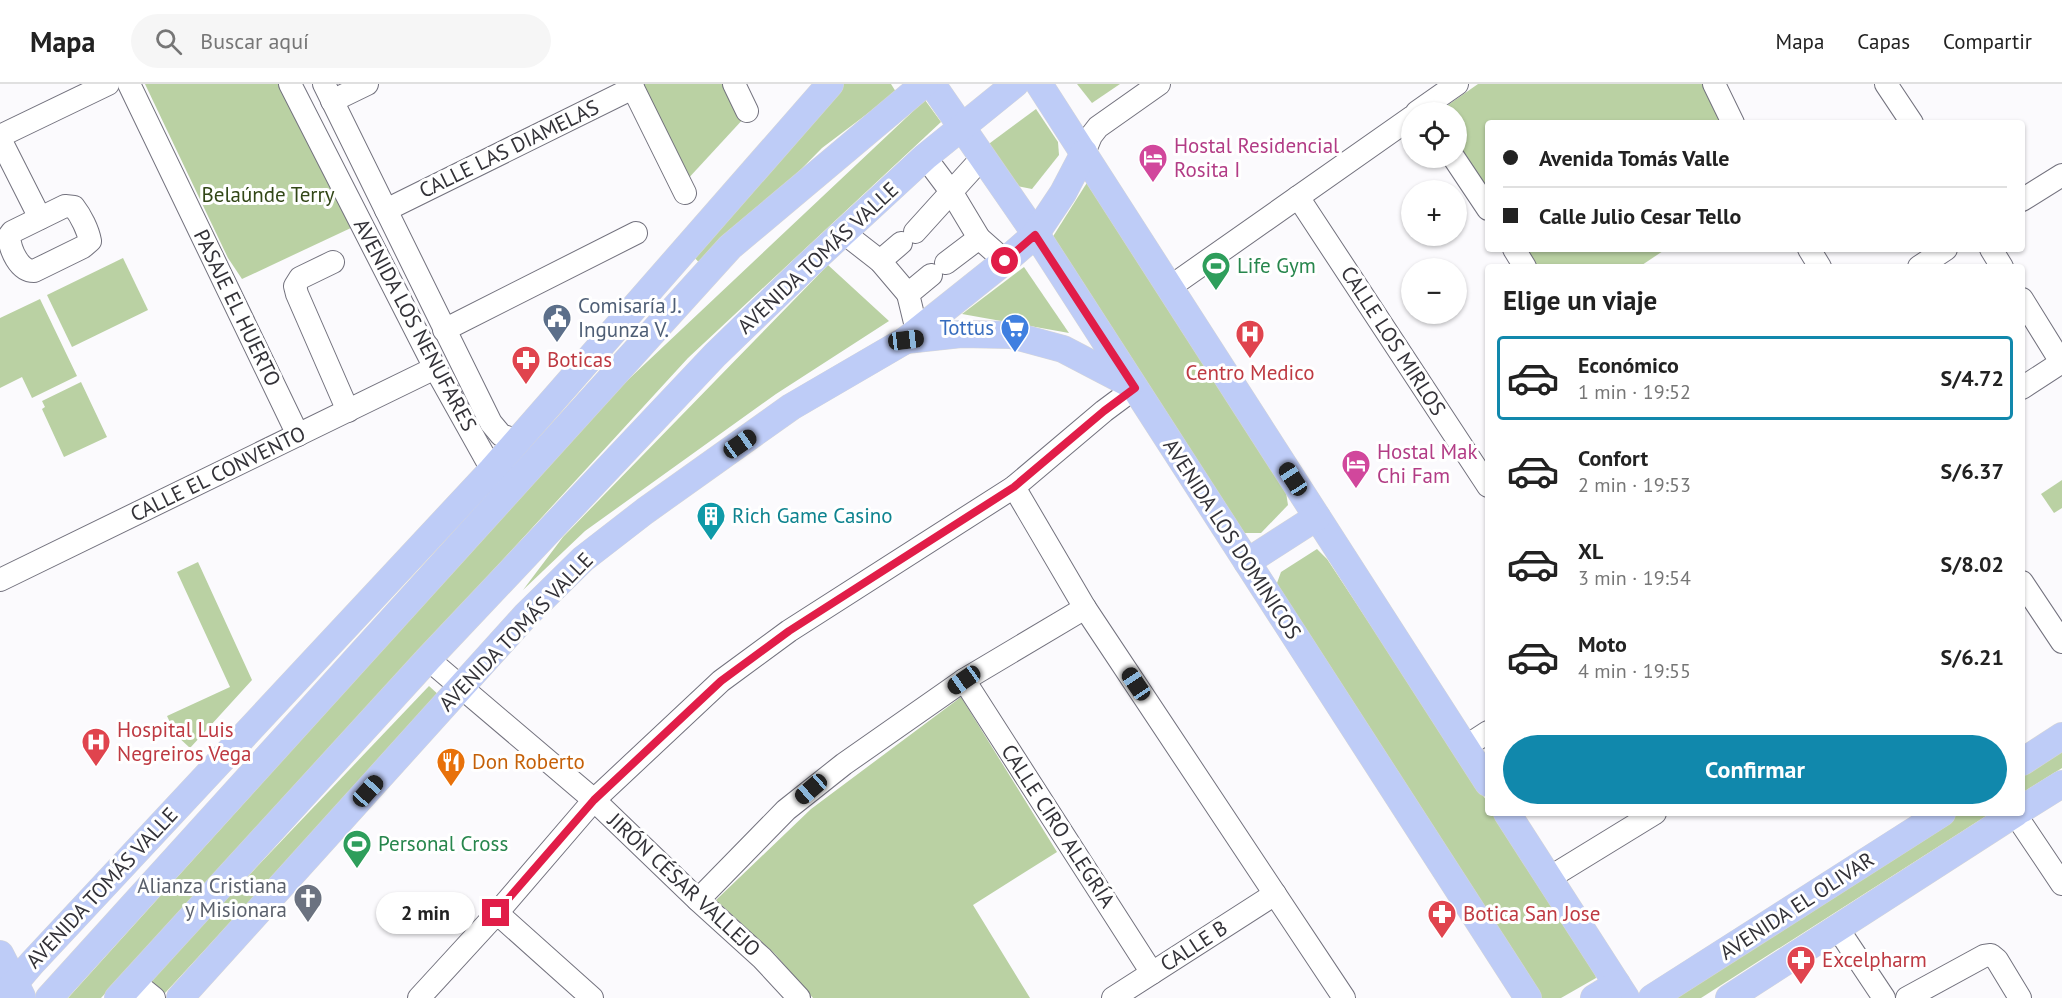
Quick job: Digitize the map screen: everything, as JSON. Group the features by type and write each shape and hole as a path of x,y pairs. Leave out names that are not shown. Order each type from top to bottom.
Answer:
{"main road":[{"name":"AVENIDA TOMÁS VALLE","path":"13,993 492,470 830,84"},
{"name":"AVENIDA TOMÁS VALLE","path":"49,998 730,247 878,120 924,84"},
{"name":"AVENIDA LOS DOMINICOS","path":"932,84 1035,235 1528,998"},
{"name":"AVENIDA TOMÁS VALLE","path":"126,989 428,659 715,355 925,157 1015,84"},
{"path":"1039,84 1485,778"},
{"name":"AVENIDA TOMÁS VALLE","path":"180,998 526,615 583,559 645,511 791,407 911,336 1005,261 1035,235 1063,193 1084,153"},
{"path":"911,336 1011,335 1063,349 1134,387"},
{"path":"1247,562 1317,517"},
{"path":"2025,760 2062,736"},
{"path":"2025,807 2062,784"},
{"path":"1509,816 1621,991 1594,998"},
{"name":"AVENIDA EL OLIVAR","path":"1652,998 1937,816"},
{"name":"AVENIDA EL OLIVAR","path":"1729,998 2010,816"},
{"path":"0,954 13,993"}],"street":[{"path":"39,218 0,138 108,84"},
{"name":"PASAJE EL HUERTO","path":"129,84 298,435"},
{"name":"AVENIDA LOS NENUFARES","path":"290,84 435,369 492,470"},
{"path":"328,92 368,84"},
{"path":"734,84 747,111"},
{"name":"AVENIDA TOMÁS VALLE","path":"1084,153 1091,136 1098,127 1159,84"},
{"path":"1433,102 1457,84"},
{"path":"1714,84 1732,120"},
{"path":"1886,84 1910,120"},
{"path":"632,86 685,193"},
{"name":"CALLE LAS DIAMELAS","path":"386,210 632,86"},
{"name":"AVENIDA LOS NENUFARES","path":"328,92 491,423 501,435 518,441"},
{"path":"1170,287 1401,125"},
{"path":"925,157 952,193 980,238 1005,261"},
{"path":"880,261 908,238 981,159"},
{"path":"1461,168 1485,204"},
{"path":"2025,198 2062,175"},
{"name":"CALLE LOS MIRLOS","path":"1298,197 1485,481"},
{"path":"444,330 636,233"},
{"path":"844,233 880,261 908,294 911,336"},
{"path":"908,294 980,238"},
{"path":"1924,264 1942,252"},
{"path":"333,262 300,278 295,286 348,411"},
{"path":"2025,304 2062,362 2025,386"},
{"name":"CALLE EL CONVENTO","path":"0,580 435,369"},
{"path":"419,998 594,800 694,705 751,658 789,631 1014,487 1134,387"},
{"path":"1014,487 1085,608 1344,998"},
{"path":"2025,586 2062,642"},
{"path":"698,900 786,810 811,789 964,680 1085,608"},
{"name":"JIRÓN CÉSAR VALLEJO","path":"428,659 594,800 762,958 799,998"},
{"name":"CALLE CIRO ALEGRÍA","path":"964,680 1152,973"},
{"path":"1465,747 1485,734"},
{"path":"1549,878 1649,816"},
{"path":"2017,816 2062,884"},
{"name":"CALLE B","path":"1113,998 1275,894"},
{"path":"496,913 592,998"},
{"path":"1838,929 1884,998"},
{"path":"1907,998 1984,956 1991,955 1997,960 2020,998"},
{"path":"126,989 154,998"}],"green space":[{"name":"Belaúnde Terry","path":"145,84 280,84 353,227 242,279 228,258"},
{"path":"637,84 729,84 745,117 685,182"},
{"path":"840,84 891,84 896,92 822,148 704,268 693,256"},
{"path":"1077,84 1120,84 1092,103"},
{"path":"1478,84 1704,84 1722,120 1485,120 1485,185 1467,157 1467,102 1452,102"},
{"path":"925,100 941,122 688,358 101,998 68,998 613,394"},
{"path":"1036,109 1058,142 1059,155 1032,189 1017,186 986,146"},
{"path":"1088,181 1285,486 1288,505 1261,533 1242,533 1052,238"},
{"path":"1528,252 1662,252 1644,264 1536,264"},
{"path":"123,258 148,310 72,347 47,295"},
{"path":"828,265 889,321 776,394 585,531 523,590 563,537"},
{"path":"1024,267 1069,333 962,314"},
{"path":"40,299 77,376 32,398 22,377 0,388 0,318"},
{"path":"81,382 107,437 64,457 42,409 45,407 42,401"},
{"path":"2062,480 2062,508 2054,513 2041,494"},
{"path":"1317,549 1327,559 1485,798 1485,816 1497,816 1593,961 1596,978 1561,998 1537,998 1273,594 1281,572"},
{"path":"198,562 252,680 190,748 176,735 167,716 230,687 177,572"},
{"path":"429,686 440,696 165,993 149,980"},
{"path":"961,697 1057,852 973,905 1030,998 813,998 775,954 716,900 811,809"},
{"path":"2062,741 2062,768 2025,791 2025,765"},
{"path":"1946,816 1986,816 1701,998 1665,998"}],"place":[{"name":"Hostal Residencial Rosita I","path":"1153,184"},
{"name":"Life Gym","path":"1216,292"},
{"name":"Comisaría J. Ingunza V.","path":"557,344"},
{"name":"Tottus","path":"1015,354"},
{"name":"Centro Medico","path":"1250,360"},
{"name":"Boticas","path":"526,386"},
{"name":"Hostal Mak Chi Fam","path":"1356,490"},
{"name":"Rich Game Casino","path":"711,542"},
{"name":"Hospital Luis Negreiros Vega","path":"96,768"},
{"name":"Don Roberto","path":"451,788"},
{"name":"Personal Cross","path":"357,870"},
{"name":"Alianza Cristiana y Misionara","path":"308,924"},
{"name":"Botica San Jose","path":"1442,940"},
{"name":"Excelpharm","path":"1801,986"}],"route":[{"path":"496,913 594,800 721,681 789,631 1014,487 1104,411 1135,388 1035,235 1005,261"}]}
